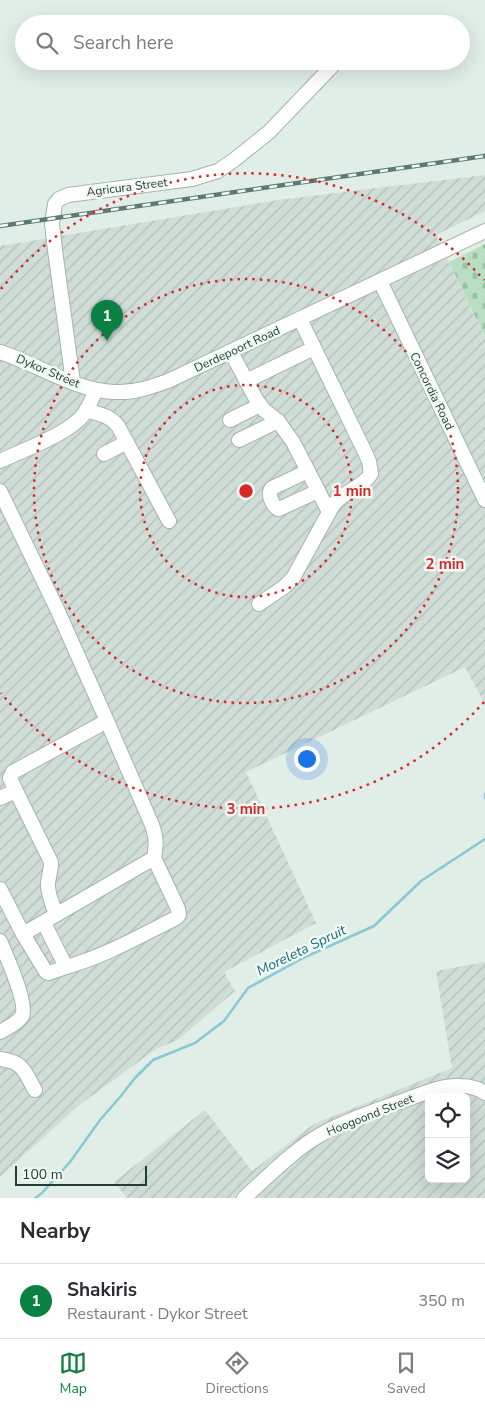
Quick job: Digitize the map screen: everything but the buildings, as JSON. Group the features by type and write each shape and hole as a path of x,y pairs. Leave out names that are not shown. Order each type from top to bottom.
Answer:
{"street":[{"name":"Agricura Street","path":"73,382 53,230 54,211 57,201 68,195 192,179 218,170 234,160 269,132 328,70"},
{"name":"Derdepoort Road","path":"96,390 134,391 168,381 485,231"},
{"name":"Concordia Road","path":"380,281 485,500"},
{"path":"259,604 284,587 293,578 336,501 370,477 371,469 363,448 300,319"},
{"path":"246,380 314,348"},
{"name":"Dykor Street","path":"0,352 96,390"},
{"path":"231,352 260,405 278,421 293,442 329,512"},
{"path":"0,461 64,430 82,416 96,390"},
{"path":"230,420 260,405"},
{"path":"86,410 106,415 113,419 169,522"},
{"path":"240,440 278,421"},
{"path":"104,454 127,442"},
{"path":"308,471 269,491 275,507 278,509 282,508 318,491"},
{"path":"0,491 57,609 156,837 154,858 179,915 108,952 50,973 46,972 23,934 0,889"},
{"path":"66,967 50,919 48,885 51,862 10,778 13,772 107,721"},
{"path":"0,798 16,791"},
{"path":"23,934 154,858"},
{"path":"0,941 22,1001 23,1011 22,1016 16,1023 0,1032"},
{"path":"0,1059 12,1060 18,1064 35,1090"},
{"name":"Hoogoond Street","path":"244,1198 292,1155 320,1135 364,1114 453,1086 471,1087 485,1093"}],"shaded area":[{"path":"485,175 485,211 436,235 485,338 485,704 465,667 246,772 316,923 224,972 235,991 178,1040 156,1049 78,1106 0,1177 0,246 278,200"},
{"path":"485,962 485,1198 127,1198 114,1182 205,1110 252,1171 314,1124 452,1068 436,971"}],"green space":[{"path":"485,244 485,337 449,262"}],"waterway":[{"name":"Moreleta Spruit","path":"35,1198 41,1194 70,1162 100,1120 135,1078 153,1060 195,1043 224,1021 248,988 303,958 374,926 421,881 485,839"}],"railway":[{"path":"0,226 485,156"}],"place":[{"name":"Shakiris","path":"107,341"}]}
